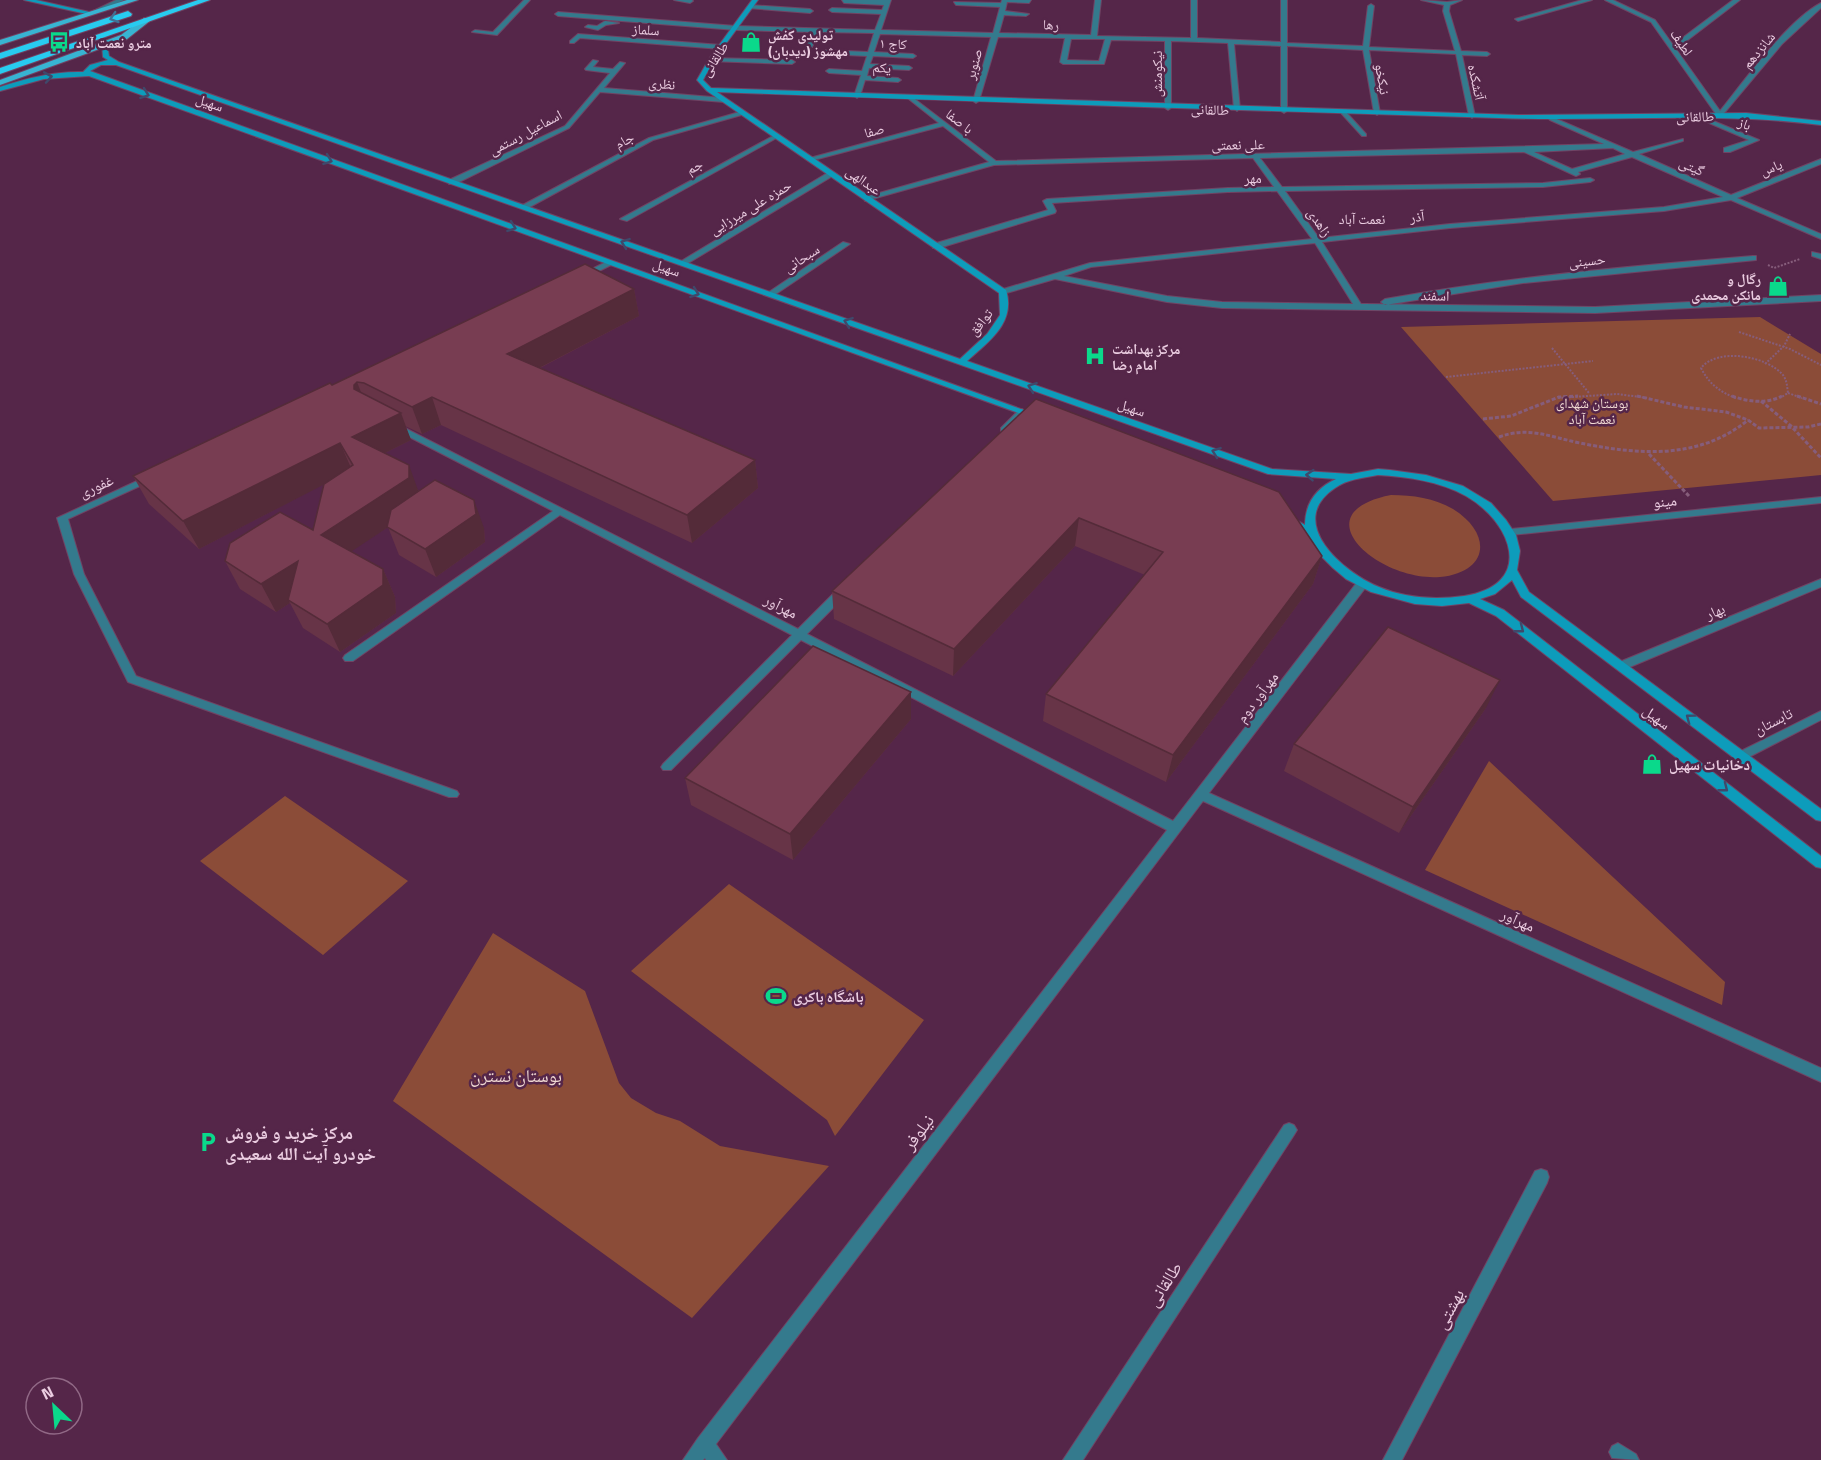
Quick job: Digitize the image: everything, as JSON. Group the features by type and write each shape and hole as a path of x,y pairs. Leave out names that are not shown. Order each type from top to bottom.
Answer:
{"highway":[{"path":"0,71 206,0"},
{"path":"0,56 136,11"},
{"path":"35,32 55,37"}],"main road":[{"path":"27,0 91,14"},
{"path":"0,43 134,0"},
{"name":"طالقانی","path":"755,0 711,60 700,80 709,90 1168,108 1552,119 1720,116 1821,123"},
{"path":"0,83 124,37 147,20"},
{"path":"105,45 106,57 117,63"},
{"path":"90,74 86,71 90,67 117,63"},
{"name":"سهیل","path":"117,63 1271,472 1350,477"},
{"name":"سهیل","path":"0,89 50,76 71,73 90,74 1044,420"},
{"name":"عبدالهی","path":"709,90 1003,292"},
{"name":"توافق","path":"961,362 990,336 1004,315 1003,292"},
{"path":"1284,515 1312,535 1322,552 1339,569 1362,584 1398,597 1436,603 1470,599 1497,588 1513,572 1517,552 1511,532 1495,511 1471,494 1442,481 1399,473 1378,472 1350,477 1330,486 1316,500 1310,516 1312,535"},
{"name":"سهیل","path":"1513,572 1525,594 1821,816"},
{"name":"سهیل","path":"1470,599 1500,613 1821,864"}],"street":[{"path":"91,14 121,0"},
{"path":"475,32 495,34 527,0"},
{"path":"677,0 690,2"},
{"path":"1094,37 1098,0"},
{"path":"1194,0 1194,40"},
{"path":"1284,0 1284,111"},
{"path":"1424,0 1448,3 1459,0"},
{"path":"1518,19 1588,0"},
{"name":"لطیف","path":"1608,0 1653,21 1720,116"},
{"path":"1672,49 1737,0"},
{"path":"844,1 887,2 857,96"},
{"path":"964,9 1005,6 1029,1"},
{"path":"956,3 1005,6 1026,14"},
{"name":"آتشکده","path":"1448,3 1446,11 1459,53 1472,116"},
{"name":"شانزدهم","path":"1720,116 1771,52 1802,19 1821,5"},
{"name":"صنوبر","path":"976,101 994,34 1005,6"},
{"name":"نیکخو","path":"1371,6 1366,49 1377,113"},
{"path":"749,7 810,11"},
{"path":"832,10 884,12"},
{"path":"558,14 622,21 635,25"},
{"name":"رها","path":"622,21 642,19 736,28 817,30 832,27 850,30 1285,43 1487,54"},
{"path":"850,30 854,20"},
{"path":"588,27 598,28 605,23 622,21"},
{"path":"809,46 817,30"},
{"name":"سلماز","path":"572,42 578,36 721,47"},
{"path":"1068,37 1063,62 1102,63 1108,38"},
{"name":"نیکومنش","path":"1168,39 1168,108"},
{"path":"1231,42 1237,109"},
{"name":"کاج ۱","path":"825,52 913,56"},
{"path":"595,60 588,69 616,71"},
{"path":"711,60 792,62"},
{"name":"اسماعیل رستمی","path":"452,182 567,127 622,63"},
{"path":"829,71 866,72 909,68"},
{"name":"یکم","path":"866,72 898,80"},
{"name":"نظری","path":"598,90 724,100"},
{"name":"با صفا","path":"912,99 994,163"},
{"path":"1343,112 1364,135"},
{"name":"جام","path":"523,207 651,140 743,113"},
{"name":"باز","path":"1697,116 1755,140 1727,150"},
{"name":"گیتی","path":"1552,119 1821,237"},
{"name":"صفا","path":"810,159 944,124"},
{"name":"جم","path":"624,219 777,136"},
{"path":"1525,150 1570,172 1681,140"},
{"name":"علی نعمتی","path":"868,199 994,163 1613,146"},
{"name":"زاهدی","path":"1255,156 1317,240 1359,307"},
{"name":"یاس","path":"1730,198 1821,161"},
{"name":"مهر","path":"936,246 1052,211 1047,201 1227,190 1543,185 1590,180 1570,172"},
{"name":"حمزه علی میرزایی","path":"682,263 832,174"},
{"name":"آذر","path":"1003,292 1090,265 1450,226 1664,209 1730,198"},
{"name":"سبحانی","path":"770,294 846,244"},
{"name":"حسینی","path":"1359,307 1464,287 1622,269 1753,258"},
{"path":"569,283 611,263"},
{"name":"اسفند","path":"1052,275 1167,299 1222,305 1594,310 1821,298"},
{"path":"998,436 1022,412"},
{"name":"مهرآور","path":"381,419 1175,828"},
{"name":"غفوری","path":"158,475 62,518 79,574 132,679 453,794"},
{"name":"مینو","path":"1511,532 1821,500"},
{"path":"349,658 560,511"},
{"name":"بهار","path":"1621,666 1821,583"},
{"name":"مهرآور دوم","path":"1175,828 1362,584"},
{"path":"667,767 849,585"},
{"name":"تابستان","path":"1741,756 1821,715"},
{"name":"مهرآور","path":"1201,795 1821,1075"},
{"name":"نیلوفر","path":"692,1460 1175,828"},
{"name":"طالقانی","path":"1072,1460 1289,1130"},
{"name":"بهشتی","path":"1392,1460 1541,1177"},
{"path":"704,1444 718,1460"}],"path":[{"path":"1753,258 1774,268 1819,254"},
{"path":"1739,332 1784,346 1821,365"},
{"path":"1765,364 1784,346 1790,334"},
{"path":"1552,348 1590,394"},
{"path":"1788,393 1789,386 1785,378 1765,364 1751,359 1723,356 1712,358 1701,368 1703,375 1719,390 1740,398 1773,400 1788,393 1821,404"},
{"path":"1446,377 1593,361"},
{"path":"1483,419 1511,416 1559,397 1590,394 1646,397 1684,407 1726,412 1748,420 1759,428 1808,427 1821,424"},
{"path":"1761,401 1791,426 1821,458"},
{"path":"1499,437 1519,430 1648,453 1704,445 1738,431 1748,420"},
{"path":"1648,453 1705,512"}],"green space":[{"name":"بوستان شهدای نعمت آباد","path":"1760,317 1821,354 1821,475 1553,501 1401,327"},
{"path":"1391,495 1423,498 1453,509 1475,529 1480,550 1476,560 1468,568 1456,574 1440,577 1417,576 1394,569 1373,558 1358,545 1350,530 1351,516 1364,504"},
{"path":"1489,761 1725,982 1722,1005 1425,870"},
{"path":"285,796 408,881 323,955 200,861"},
{"name":"باشگاه باکری","path":"729,884 924,1020 835,1136 827,1120 631,971"},
{"name":"بوستان نسترن","path":"493,933 585,991 619,1083 631,1098 656,1113 680,1121 720,1146 829,1166 692,1318 393,1101"}],"building":[{"path":"585,264 634,289 507,354 755,460 687,515 432,397 412,407 364,383 357,382 354,389 401,413 352,437 409,465 409,478 321,535 383,569 383,585 327,624 288,600 298,561 261,584 225,561 230,543 280,512 313,530 324,484 353,465 340,443 183,521 133,476 330,383 332,385"},
{"path":"1036,399 1279,492 1322,556 1173,755 1046,694 1163,552 1079,518 954,649 832,591"},
{"path":"435,480 474,500 476,514 425,549 387,527 391,510"},
{"path":"1388,627 1500,680 1413,807 1294,744"},
{"path":"813,646 911,692 790,834 685,778"}],"place":[{"name":"مترو نعمت آباد","path":"59,42"},
{"name":"تولیدی کفش مهشوز (دیدبان)","path":"751,42"},
{"name":"رگال و مانکن محمدی","path":"1778,286"},
{"name":"مرکز بهداشت امام رضا","path":"1095,356"},
{"name":"دخانیات سهیل","path":"1652,764"},
{"name":"باشگاه باکری","path":"776,996"},
{"name":"مرکز خرید و فروش خودرو آیت الله سعیدی","path":"208,1142"}],"district":[{"name":"نعمت آباد","path":"1362,218"}]}
